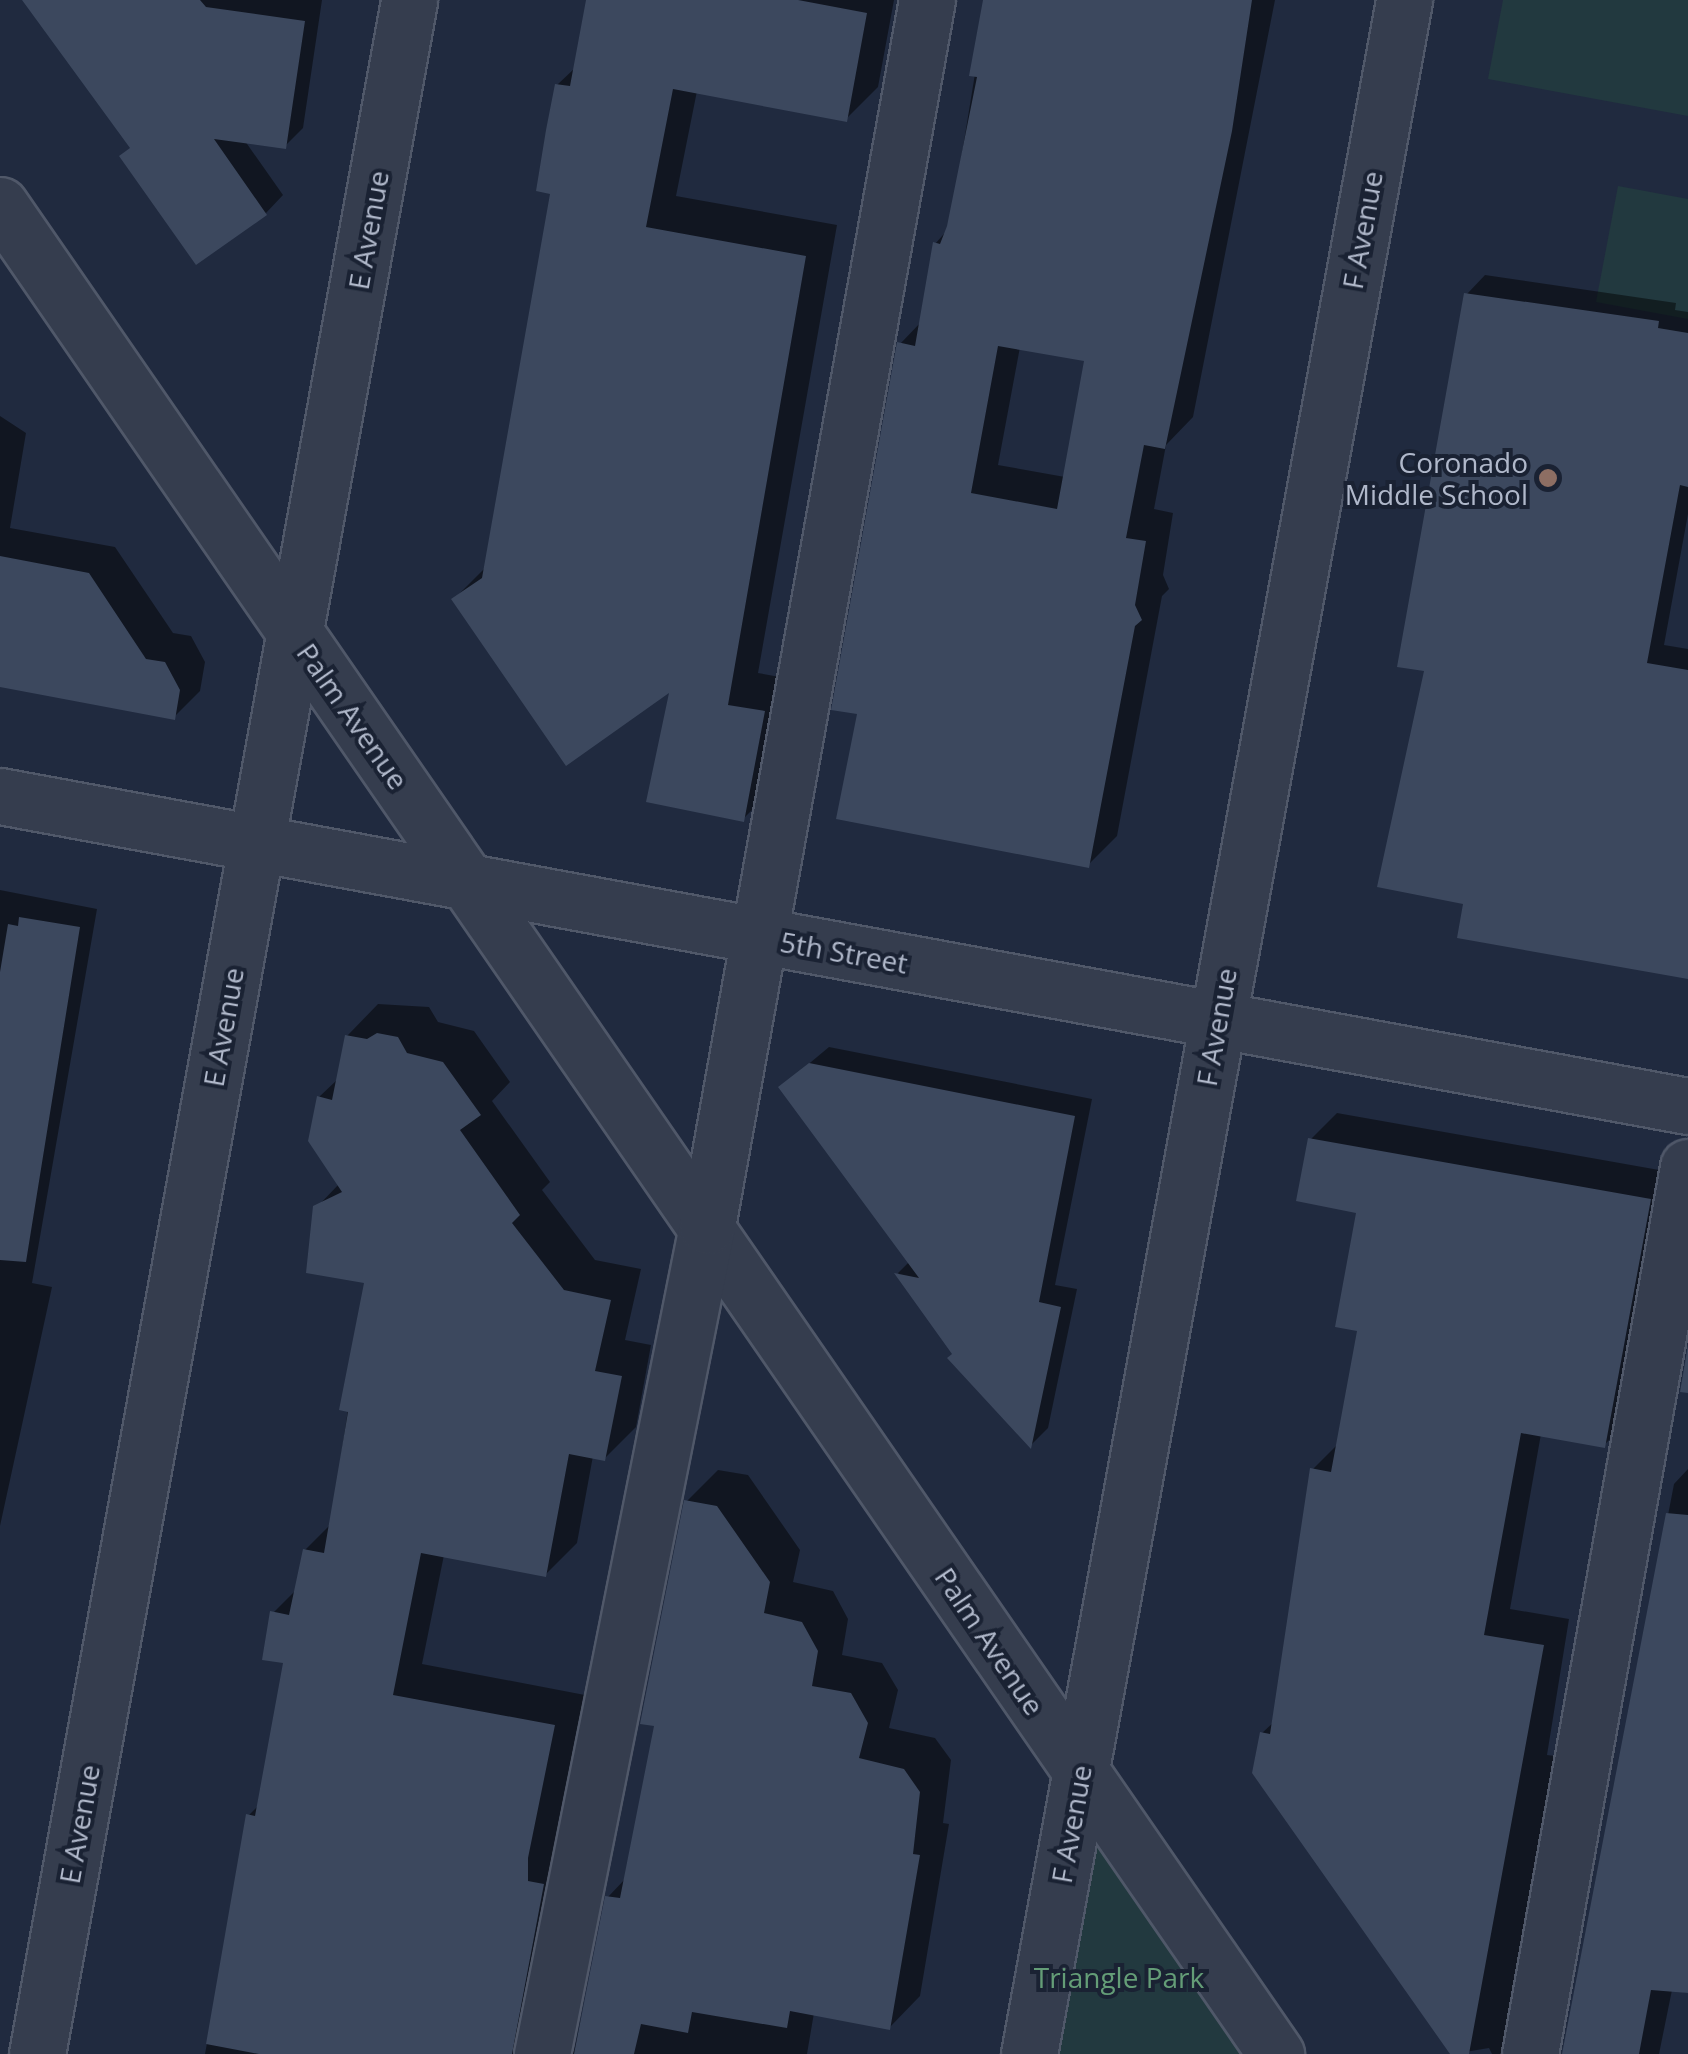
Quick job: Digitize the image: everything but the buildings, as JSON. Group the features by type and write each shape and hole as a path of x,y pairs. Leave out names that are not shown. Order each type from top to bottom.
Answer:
{"street":[{"name":"E Avenue","path":"38,2054 409,0"},
{"path":"542,2054 707,1226 926,0"},
{"name":"F Avenue","path":"1028,2054 1404,0"},
{"name":"Palm Avenue","path":"0,205 1276,2054"},
{"name":"5th Street","path":"0,796 1688,1106"},
{"path":"1530,2054 1688,1167"}],"green space":[{"path":"1503,0 1688,0 1688,116 1488,79"},
{"path":"1618,186 1688,199 1688,319 1596,302"},
{"name":"Triangle Park","path":"1078,1782 1266,2054 1030,2054"}],"place":[{"name":"Coronado Middle School","path":"1548,478"}]}
